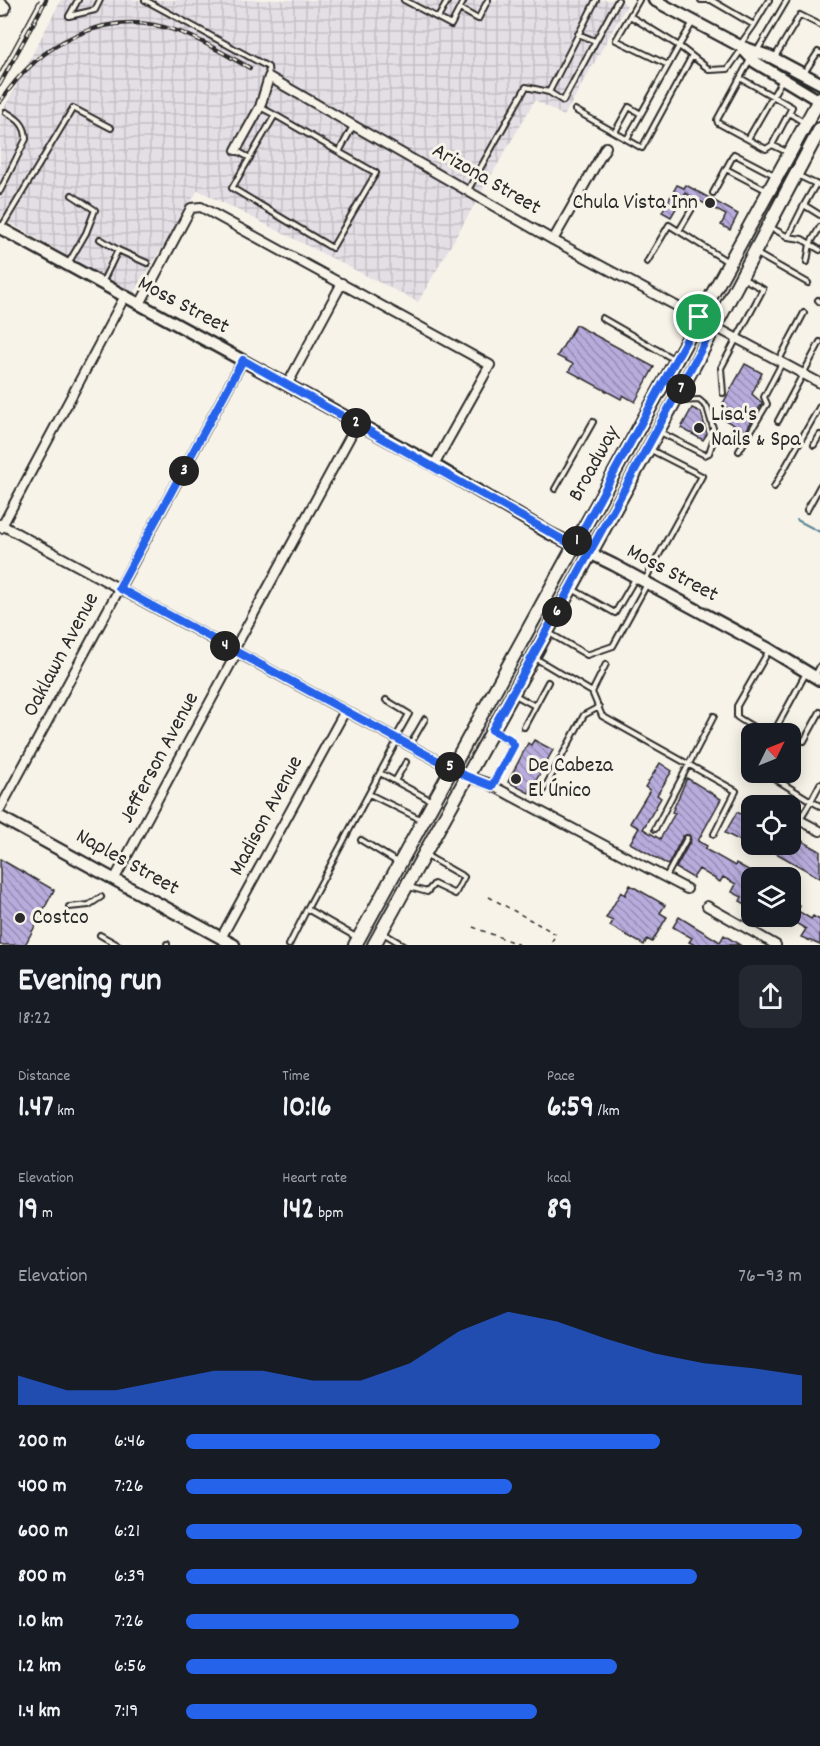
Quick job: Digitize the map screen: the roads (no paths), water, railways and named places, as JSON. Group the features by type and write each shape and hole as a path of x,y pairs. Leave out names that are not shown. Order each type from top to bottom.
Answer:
{"main road":[{"name":"Broadway","path":"357,942 819,100"},
{"name":"Broadway","path":"374,945 674,401 796,174 816,147 820,129"}],"street":[{"path":"654,0 754,54 782,79 819,100"},
{"path":"754,54 774,59 820,83"},
{"path":"236,150 260,106 269,77"},
{"name":"Arizona Street","path":"269,77 553,240 820,383"},
{"path":"553,240 606,147"},
{"path":"140,304 191,208 201,207 490,364 434,465"},
{"name":"Moss Street","path":"0,229 434,465 574,546 643,580 769,649 814,677"},
{"path":"287,385 342,283"},
{"path":"125,297 1,526 466,776 492,786 687,890"},
{"name":"Oaklawn Avenue","path":"0,809 243,360"},
{"name":"Jefferson Avenue","path":"114,880 357,424"},
{"name":"Madison Avenue","path":"220,942 345,711"},
{"name":"Naples Street","path":"0,817 220,942 234,945"},
{"path":"801,821 820,831"},
{"path":"707,906 776,945"}],"lane":[{"path":"78,0 69,16 95,10 100,0"},
{"path":"146,0 268,67 269,77"},
{"path":"404,0 451,25 465,0"},
{"path":"438,18 447,0"},
{"path":"460,9 478,19 488,0"},
{"path":"549,92 596,0"},
{"path":"468,190 526,87 549,92 563,101 618,0"},
{"path":"639,0 616,39 668,65"},
{"path":"701,0 711,0 754,25"},
{"path":"630,16 679,46 710,70 728,69 769,0"},
{"path":"740,78 773,94 792,107 772,146 766,149 717,120 740,78 754,54 787,0"},
{"path":"774,59 800,15 820,25"},
{"path":"627,139 694,21"},
{"path":"578,34 595,41"},
{"path":"804,74 818,52 820,53"},
{"path":"574,110 642,148 692,56"},
{"path":"748,139 782,79"},
{"path":"260,106 376,173 332,248 232,188 275,115"},
{"path":"615,132 629,107 641,114"},
{"path":"0,229 73,108 111,128"},
{"path":"0,191 26,139 26,129 18,118 6,112"},
{"path":"789,113 806,123"},
{"path":"339,152 353,126"},
{"path":"772,146 789,153"},
{"path":"236,150 250,158"},
{"path":"713,193 734,154 776,177"},
{"path":"726,169 768,191"},
{"path":"788,237 818,185 796,174"},
{"path":"67,266 86,233 95,210 72,195"},
{"path":"804,206 820,215"},
{"path":"679,231 693,207"},
{"path":"647,262 669,225 729,263"},
{"path":"768,226 788,237 802,239 820,250"},
{"path":"807,262 810,244 820,227"},
{"path":"100,239 147,263"},
{"path":"102,284 118,250"},
{"path":"754,252 808,283"},
{"path":"723,393 721,368 763,289 740,277"},
{"path":"739,451 767,404 764,397 804,314"},
{"path":"602,318 676,360"},
{"path":"778,421 820,342"},
{"path":"657,430 705,455 709,453 715,435 704,402 674,401"},
{"path":"774,487 820,406"},
{"path":"555,489 593,422"},
{"path":"814,445 820,435"},
{"path":"546,631 587,655 613,646 643,580 702,476 647,448"},
{"path":"807,510 820,486"},
{"path":"570,588 615,613 643,580"},
{"path":"769,649 737,706 737,717 762,732 770,733 820,666"},
{"path":"532,657 592,692 602,716 736,791 714,834"},
{"path":"592,692 606,664"},
{"path":"524,727 548,682"},
{"path":"512,694 535,706"},
{"path":"288,945 409,714 386,700"},
{"path":"541,795 584,715 599,707"},
{"path":"804,741 820,712"},
{"path":"655,829 714,716"},
{"path":"409,745 425,719"},
{"path":"492,730 509,739 514,745 492,786"},
{"path":"395,782 406,762"},
{"path":"380,773 434,802"},
{"path":"782,783 820,806"},
{"path":"801,818 820,783"},
{"path":"369,794 424,821"},
{"path":"665,878 687,838"},
{"path":"361,840 400,864"},
{"path":"406,886 427,892 434,884 455,894 464,877 424,854"},
{"path":"69,907 89,905 101,897"},
{"path":"307,909 357,942"},
{"path":"381,932 403,945"},
{"path":"100,935 118,945"}],"waterway":[{"path":"797,520 820,532"}],"tram line":[{"path":"0,72 39,0"}],"railway":[{"path":"0,84 46,0"},
{"path":"0,102 34,62 54,47 76,35 100,27 125,23 151,24 177,31 205,43 250,68"}],"place":[{"name":"Chula Vista Inn","path":"710,203"},
{"name":"Lisa's Nails & Spa","path":"699,428"},
{"name":"De Cabeza El Único","path":"516,779"},
{"name":"Costco","path":"20,918"}]}
